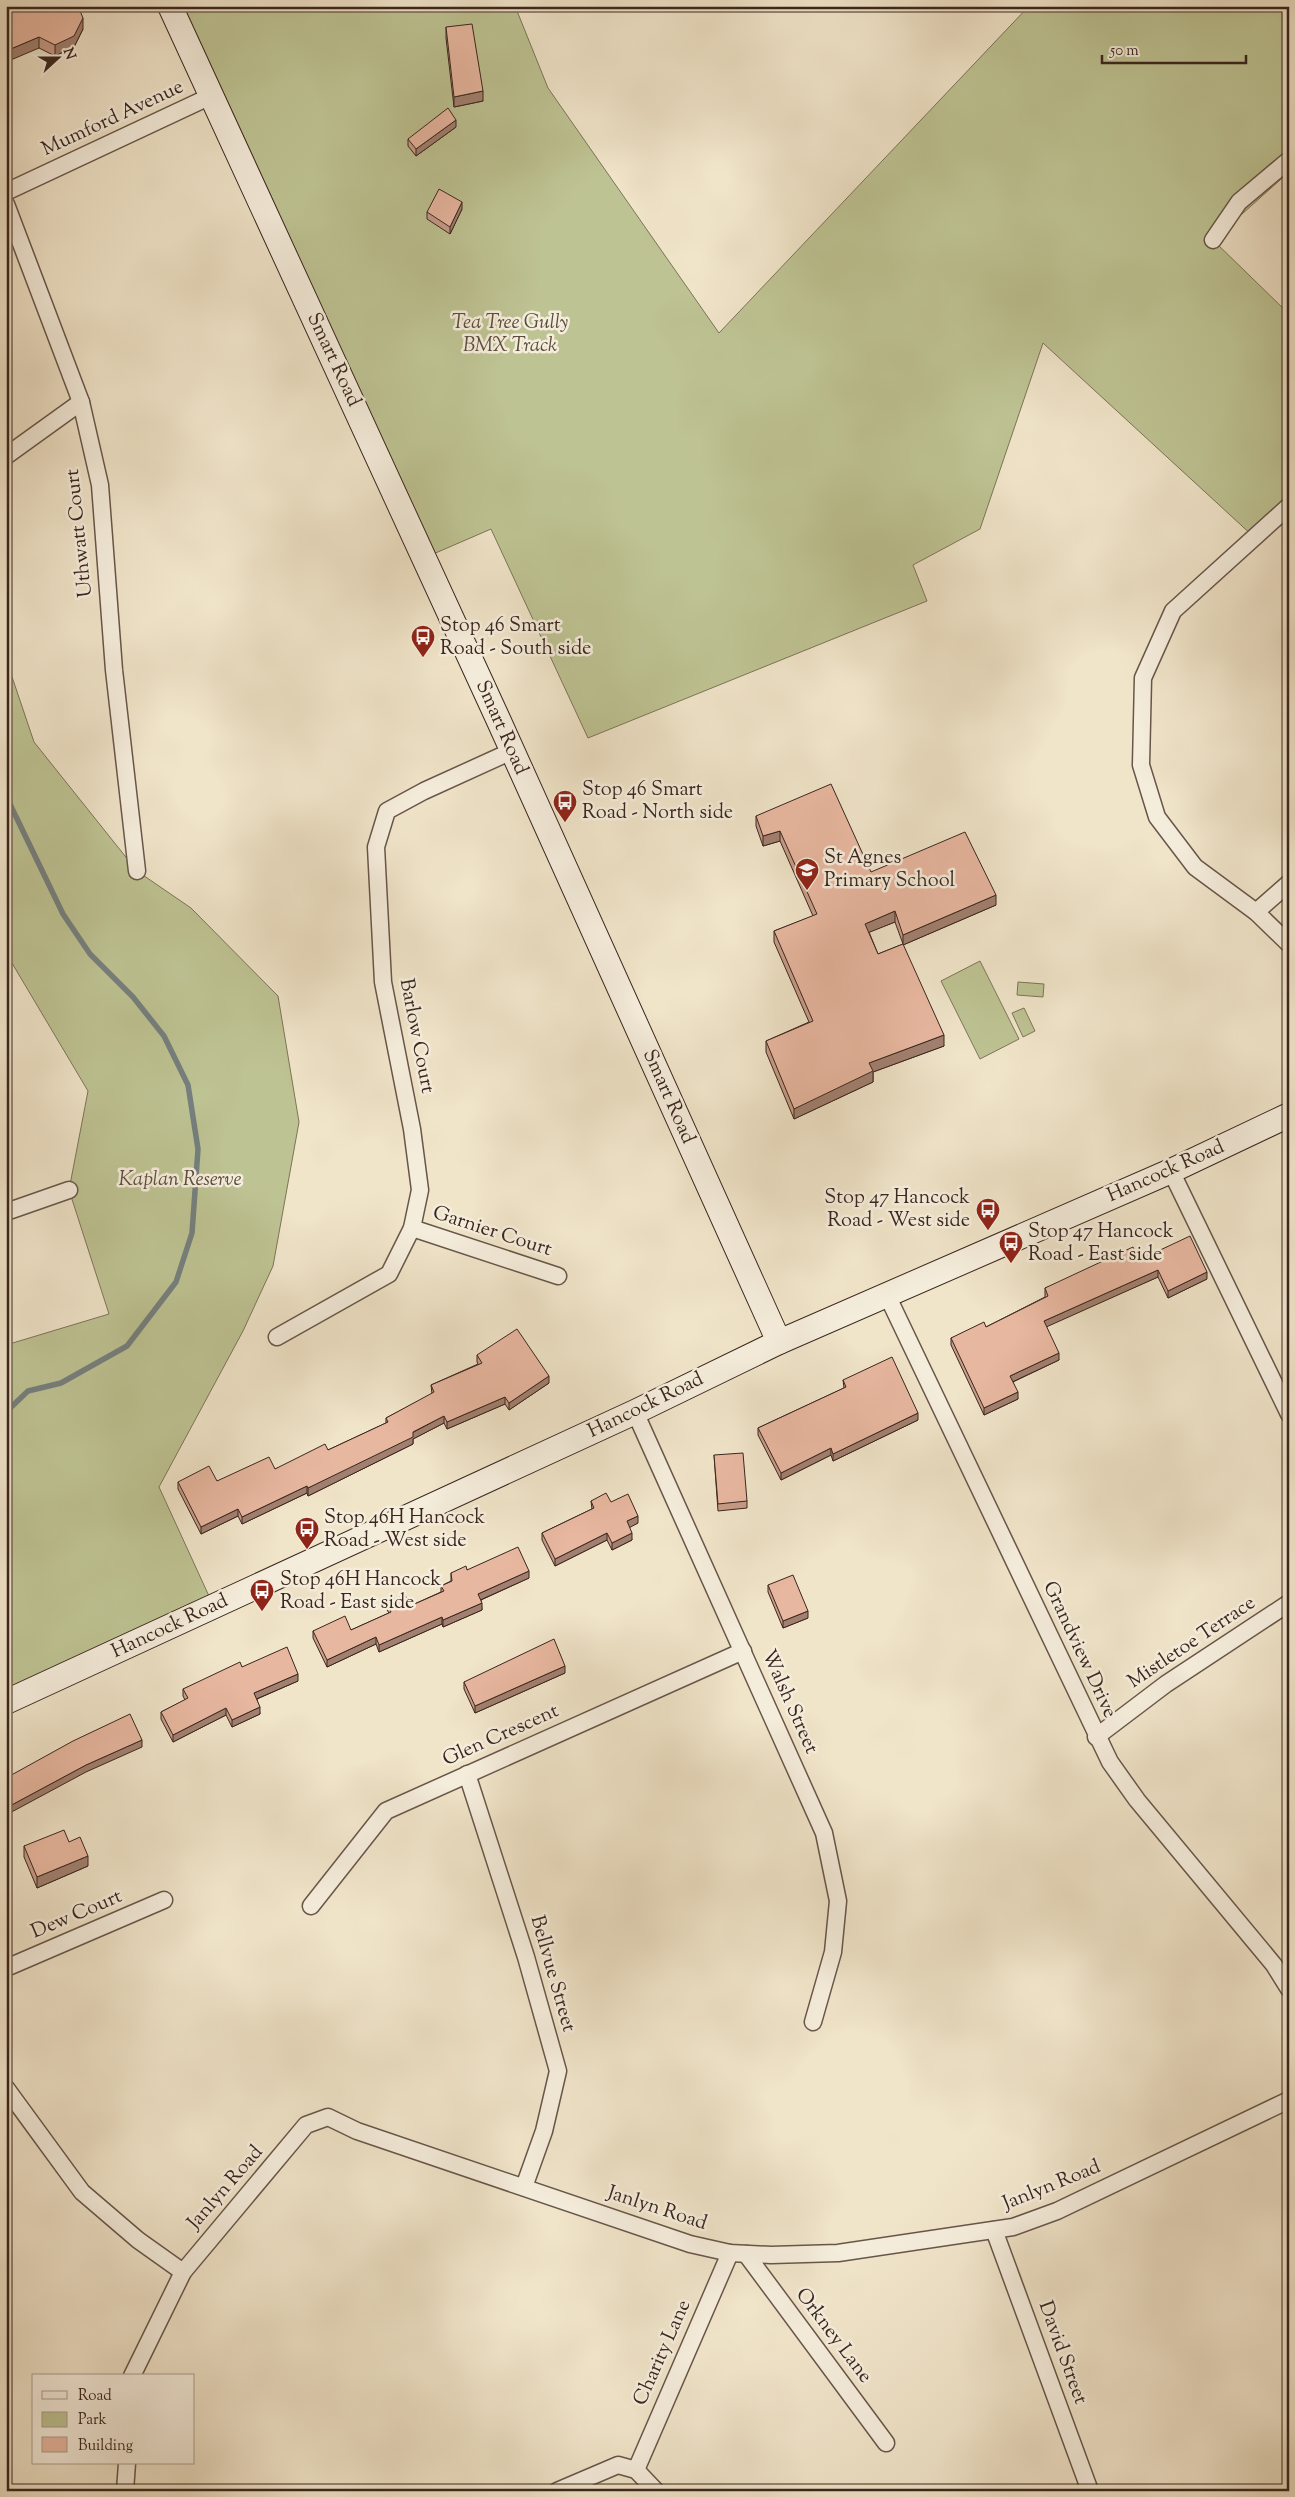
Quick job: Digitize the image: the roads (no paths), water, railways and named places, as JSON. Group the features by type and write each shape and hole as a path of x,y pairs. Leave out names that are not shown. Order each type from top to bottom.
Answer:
{"main road":[{"name":"Smart Road","path":"170,6 512,751 779,1342"},
{"name":"Hancock Road","path":"6,1702 635,1412 779,1342 1171,1171 1289,1115"}],"street":[{"name":"Mumford Avenue","path":"6,192 211,96"},
{"path":"1213,240 1239,202 1289,160"},
{"name":"Uthwatt Court","path":"6,204 80,402 100,485 114,670 137,871"},
{"path":"6,456 80,402"},
{"path":"1289,506 1173,611 1143,678 1141,765 1157,817 1195,867 1256,912 1289,944"},
{"name":"Barlow Court","path":"277,1338 389,1274 412,1228 420,1190 412,1129 384,982 376,847 387,811 424,791 512,751"},
{"path":"1256,912 1289,883"},
{"path":"1171,1171 1289,1414"},
{"path":"6,1212 70,1190"},
{"name":"Garnier Court","path":"412,1228 558,1276"},
{"name":"Grandview Drive","path":"887,1295 1110,1762 1137,1800 1274,1965 1289,1989"},
{"name":"Walsh Street","path":"635,1412 824,1833 838,1901 833,1952 813,2022"},
{"name":"Mistletoe Terrace","path":"1096,1736 1166,1684 1289,1603"},
{"name":"Glen Crescent","path":"311,1906 386,1811 743,1651"},
{"name":"Bellvue Street","path":"467,1774 526,1957 558,2071 544,2131 524,2187"},
{"name":"Dew Court","path":"6,1968 164,1900"},
{"path":"6,2088 82,2192 138,2240 182,2272"},
{"name":"Janlyn Road","path":"133,2374 182,2272 306,2125 328,2117 357,2131 690,2244 738,2254 838,2253 1014,2227 1057,2211 1289,2100"},
{"name":"David Street","path":"994,2230 1090,2491"},
{"name":"Orkney Lane","path":"738,2254 886,2443"},
{"name":"Charity Lane","path":"636,2470 738,2254"},
{"path":"125,2491 127,2464"},
{"path":"556,2491 618,2465 636,2470 656,2491"}],"waterway":[{"path":"6,796 63,914 90,954 133,997 164,1036 188,1085 198,1149 192,1233 176,1282 127,1346 61,1383 28,1391 6,1412"}],"place":[{"name":"Stop 46 Smart Road - South side","path":"423,658"},
{"name":"Stop 46 Smart Road - North side","path":"565,823"},
{"name":"St Agnes Primary School","path":"807,891"},
{"name":"Stop 47 Hancock Road - West side","path":"988,1231"},
{"name":"Stop 47 Hancock Road - East side","path":"1011,1264"},
{"name":"Stop 46H Hancock Road - West side","path":"307,1550"},
{"name":"Stop 46H Hancock Road - East side","path":"262,1612"}],"park label":[{"name":"Tea Tree Gully BMX Track","path":"510,334"},
{"name":"Kaplan Reserve","path":"180,1180"}]}
